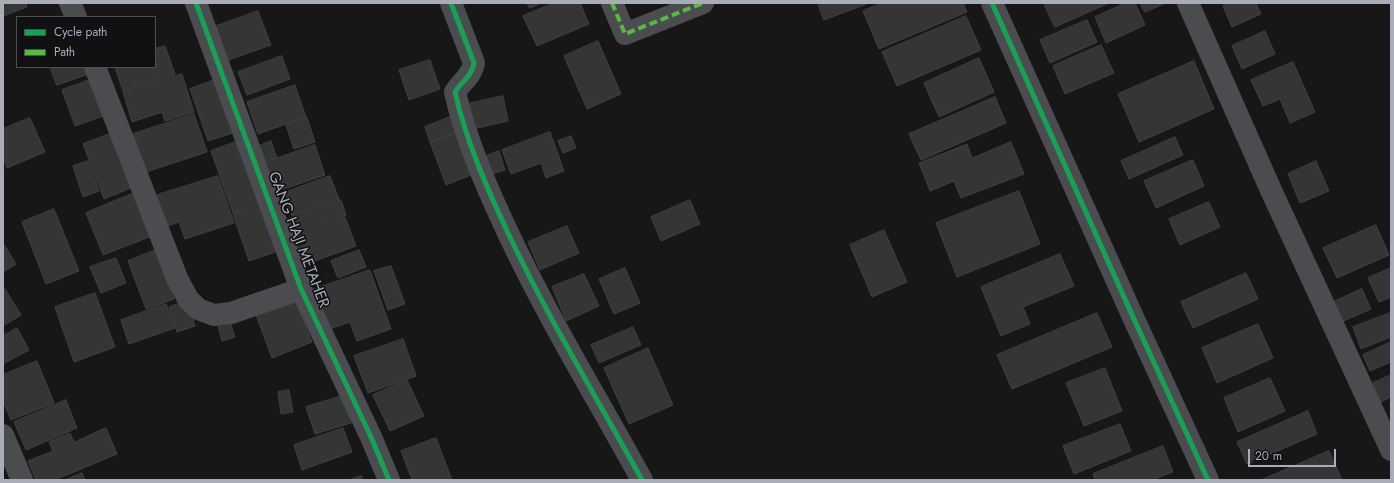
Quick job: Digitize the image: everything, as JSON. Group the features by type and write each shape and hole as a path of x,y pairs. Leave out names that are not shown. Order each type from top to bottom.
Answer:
{"street":[{"path":"70,3 76,16"},
{"name":"GANG HAJI METAHER","path":"196,3 301,289 371,437 389,480"},
{"path":"451,3 474,63 470,76 459,86 456,92 472,149 501,218 532,284 642,480"},
{"path":"612,3 625,34 703,3"},
{"path":"992,3 1208,480"},
{"path":"1188,3 1270,188 1391,450"},
{"path":"95,68 177,278 188,299 198,309 214,315 231,313 301,289"},
{"path":"3,435 22,480"}],"building":[{"path":"3,3 26,3 27,7 3,16"},
{"path":"527,3 542,3 530,8"},
{"path":"554,3 580,3 589,24 537,46 523,16"},
{"path":"818,3 869,3 824,20"},
{"path":"882,3 963,3 967,12 879,49 863,11"},
{"path":"1044,3 1109,3 1055,27"},
{"path":"1126,3 1135,3 1145,25 1106,43 1095,17"},
{"path":"1140,3 1166,3 1145,12"},
{"path":"1230,3 1256,3 1261,14 1232,27 1223,6"},
{"path":"258,11 271,45 223,62 211,28"},
{"path":"966,16 981,50 897,86 882,52"},
{"path":"1087,20 1097,42 1050,63 1040,40"},
{"path":"1265,31 1275,54 1242,69 1232,46"},
{"path":"598,41 621,94 587,109 564,56"},
{"path":"1101,45 1114,73 1065,94 1053,66"},
{"path":"165,46 175,74 123,91 115,68 156,68 156,49"},
{"path":"282,56 290,79 247,95 238,72"},
{"path":"979,58 994,92 939,117 924,83"},
{"path":"430,60 440,89 409,100 399,70"},
{"path":"1194,61 1214,109 1139,142 1118,94"},
{"path":"1293,62 1315,112 1290,123 1280,99 1263,106 1251,80"},
{"path":"50,68 86,68 89,74 57,85"},
{"path":"182,74 194,112 165,121 162,112 132,122 123,92"},
{"path":"220,78 239,131 208,141 190,89"},
{"path":"90,80 103,116 75,126 62,90"},
{"path":"295,85 306,117 258,134 247,102"},
{"path":"503,96 508,121 473,129 467,104"},
{"path":"995,97 1006,123 921,160 909,134"},
{"path":"194,114 207,152 146,172 133,134"},
{"path":"450,117 456,133 430,142 425,127"},
{"path":"30,118 45,152 7,168 3,158 3,129"},
{"path":"307,118 315,142 294,149 286,125"},
{"path":"115,132 136,186 104,199 83,144"},
{"path":"550,132 564,171 546,178 541,163 511,174 502,150"},
{"path":"456,133 471,175 446,185 430,142"},
{"path":"571,136 576,148 563,153 558,141"},
{"path":"1175,137 1183,155 1129,179 1121,161"},
{"path":"241,140 263,202 233,213 211,151"},
{"path":"271,141 277,158 264,162 259,146"},
{"path":"1011,142 1024,174 961,198 954,181 930,191 919,163 967,144 972,158"},
{"path":"315,145 325,175 278,191 267,162"},
{"path":"499,151 505,170 489,175 483,157"},
{"path":"1193,160 1204,186 1156,208 1144,181"},
{"path":"88,161 99,191 83,197 73,166"},
{"path":"1316,161 1329,191 1300,203 1288,174"},
{"path":"218,176 234,223 185,239 179,222 164,227 154,196"},
{"path":"330,176 339,199 292,216 283,193"},
{"path":"1019,191 1040,244 957,277 936,223"},
{"path":"134,193 152,236 103,255 86,213"},
{"path":"341,200 346,215 299,231 303,240 291,244 283,221"},
{"path":"690,200 700,224 661,241 651,217"},
{"path":"1209,202 1220,227 1180,245 1169,219"},
{"path":"265,204 281,250 249,261 233,214"},
{"path":"54,209 79,271 46,284 22,222"},
{"path":"345,217 356,246 301,266 295,248 307,244 302,232"},
{"path":"1376,225 1389,255 1337,278 1323,248"},
{"path":"567,226 579,253 540,270 528,242"},
{"path":"884,230 907,282 872,297 850,245"},
{"path":"3,243 16,264 3,272"},
{"path":"155,250 174,299 146,309 128,261"},
{"path":"359,250 366,267 338,278 331,261"},
{"path":"1060,254 1074,286 1023,307 1030,324 1001,336 981,287"},
{"path":"116,258 126,283 101,293 90,267"},
{"path":"391,266 405,304 388,310 374,271"},
{"path":"625,268 640,303 614,314 599,279"},
{"path":"1391,268 1391,297 1379,302 1368,278"},
{"path":"370,270 391,329 357,341 350,322 327,330 312,290"},
{"path":"1246,273 1258,299 1193,328 1181,302"},
{"path":"584,274 599,306 566,321 552,287"},
{"path":"5,289 21,315 3,326 3,290"},
{"path":"1362,289 1371,309 1339,323 1331,303"},
{"path":"95,293 115,347 74,362 55,307"},
{"path":"294,297 312,342 272,358 255,312"},
{"path":"187,301 195,326 177,332 169,307"},
{"path":"166,304 175,328 129,344 121,320"},
{"path":"1097,313 1112,347 1012,389 997,355"},
{"path":"1390,313 1391,337 1361,349 1353,327"},
{"path":"230,322 235,337 222,341 218,326"},
{"path":"1258,324 1273,358 1217,383 1202,348"},
{"path":"633,327 641,345 599,363 591,345"},
{"path":"17,328 29,350 3,364 3,336"},
{"path":"403,339 416,376 368,393 354,356"},
{"path":"1391,342 1391,362 1370,371 1363,355"},
{"path":"648,348 673,405 629,424 604,368"},
{"path":"37,361 54,403 11,420 3,401 3,375"},
{"path":"1105,368 1122,411 1084,426 1066,383"},
{"path":"1391,375 1391,397 1381,402 1373,383"},
{"path":"1270,378 1285,411 1238,432 1224,398"},
{"path":"407,380 424,416 390,431 373,395"},
{"path":"289,390 293,412 281,414 278,392"},
{"path":"345,395 354,422 315,434 306,407"},
{"path":"66,400 77,428 26,450 14,422"},
{"path":"1308,411 1317,434 1247,464 1237,442"},
{"path":"1120,424 1131,451 1074,474 1063,446"},
{"path":"106,428 117,454 55,480 36,480 28,461 53,451 49,442 70,433 74,442"},
{"path":"343,428 352,452 302,470 294,445"},
{"path":"436,438 452,480 412,480 401,451"},
{"path":"1163,446 1173,472 1152,480 1095,480 1093,474"},
{"path":"1329,451 1342,480 1261,480"},
{"path":"82,473 85,480 65,480"},
{"path":"361,476 363,480 349,480"}],"marked path":[{"path":"612,3 625,34 703,3"}],"cycle path":[{"path":"196,3 301,289 371,437 389,480"},
{"path":"451,3 474,63 469,75 455,92 471,146 492,199 539,296 642,480"},
{"path":"992,3 1208,480"}]}
